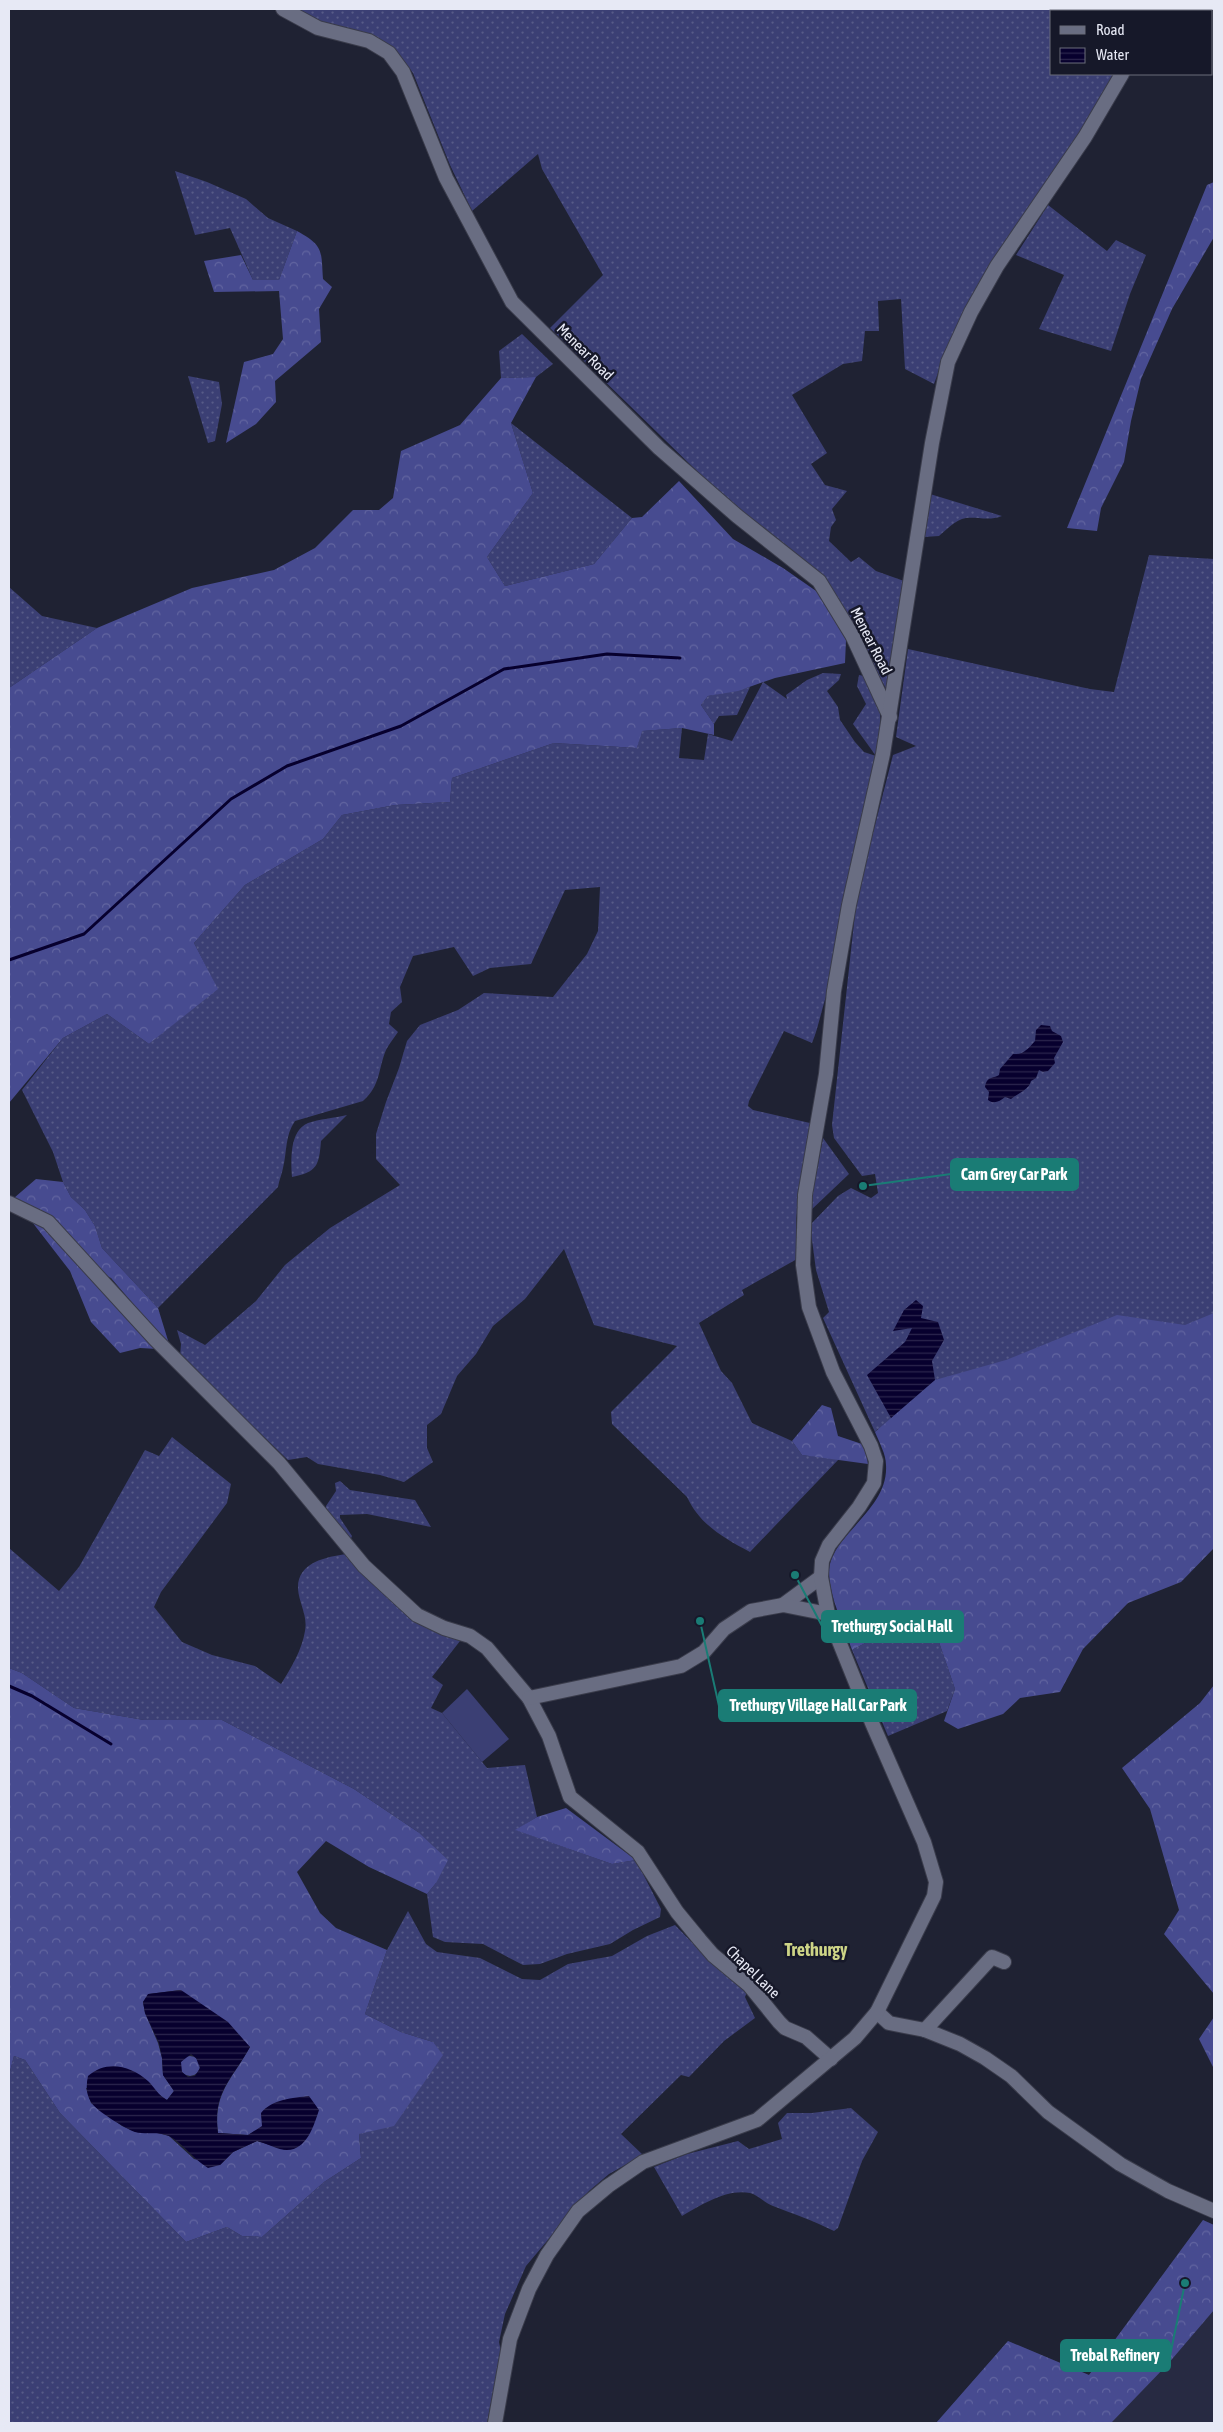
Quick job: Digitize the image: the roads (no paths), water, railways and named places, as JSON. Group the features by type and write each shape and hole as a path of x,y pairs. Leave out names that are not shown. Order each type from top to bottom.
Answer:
{"street":[{"name":"Menear Road","path":"283,9 318,28 370,41 388,53 403,72 446,178 512,302 659,448 736,516 819,581 852,635 890,717"},
{"path":"496,2423 510,2339 528,2289 547,2255 578,2211 608,2186 643,2162 757,2120 855,2038 877,2012 934,1896 936,1882 924,1842 879,1740 828,1614 821,1577 822,1561 829,1545 869,1493 877,1474 872,1446 833,1372 813,1323 803,1265 802,1225 805,1196 826,1074 836,982 849,905 890,717 932,443 948,362 971,312 998,266 1082,143 1121,75"},
{"name":"Chapel Lane","path":"9,1203 48,1222 155,1339 279,1463 364,1566 417,1615 444,1628 470,1636 487,1648 530,1698 549,1736 570,1797 638,1852 682,1918 713,1955 749,1985 779,2022 785,2028 806,2037 831,2059"},
{"path":"783,1605 821,1577"},
{"path":"530,1698 681,1666 704,1652 724,1629 751,1611 783,1605 828,1614"},
{"path":"926,2030 992,1957 1004,1962"},
{"path":"877,2012 889,2023 926,2030 960,2044 985,2058 1010,2076 1048,2112 1120,2164 1168,2191 1214,2211"}],"water":[{"path":"1041,1025 1050,1026 1052,1031 1061,1036 1063,1042 1054,1058 1055,1063 1048,1071 1043,1072 1039,1070 1036,1078 1031,1081 1028,1087 1011,1099 1005,1097 995,1102 988,1100 989,1092 985,1087 987,1081 999,1075 1000,1069 1013,1054 1023,1052 1030,1047 1035,1041 1036,1030"},
{"path":"916,1300 923,1306 921,1318 938,1322 944,1340 932,1361 935,1380 891,1418 867,1375 905,1342 912,1328 893,1331 904,1310"},
{"path":"181,1990 228,2022 250,2047 230,2078 221,2097 217,2119 218,2133 248,2135 262,2126 261,2113 266,2108 283,2100 309,2096 319,2110 309,2136 305,2141 294,2149 287,2150 257,2141 233,2152 220,2165 208,2168 169,2136 135,2132 98,2110 89,2099 87,2093 88,2076 95,2071 110,2066 118,2066 134,2071 148,2081 167,2100 174,2091 163,2075 159,2043 145,2013 143,2002 148,1994","holes":["191,2054 196,2058 200,2068 195,2076 188,2077 182,2072 181,2062"]}],"waterway":[{"path":"9,960 84,934 231,799 287,766 401,726 504,669 607,654 680,658"},
{"path":"9,1686 32,1696 111,1744"}],"place":[{"name":"Carn Grey Car Park","path":"863,1186"},
{"name":"Trethurgy Social Hall","path":"795,1575"},
{"name":"Trethurgy Village Hall Car Park","path":"700,1621"},
{"name":"Trebal Refinery","path":"1185,2283"}],"district":[{"name":"Trethurgy","path":"816,1950"}]}
